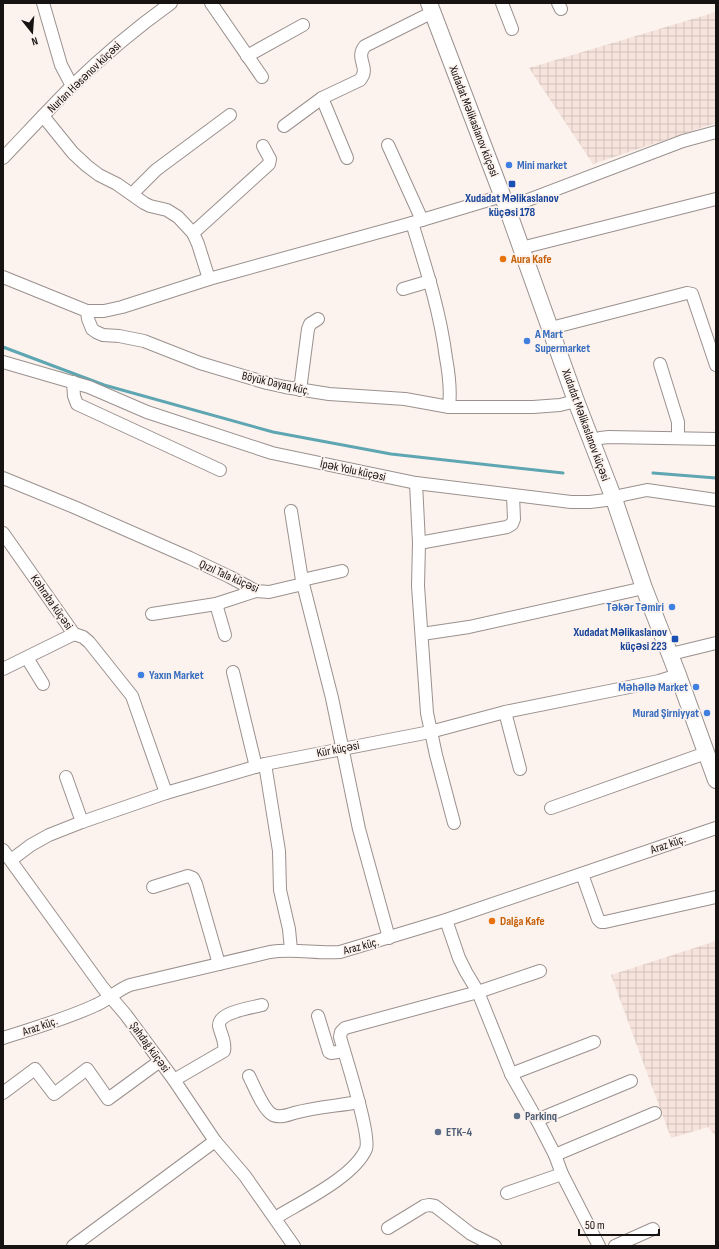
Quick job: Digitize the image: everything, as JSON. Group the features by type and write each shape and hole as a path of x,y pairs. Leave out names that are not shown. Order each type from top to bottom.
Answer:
{"street":[{"path":"43,3 61,65 72,86"},
{"path":"211,3 262,77"},
{"path":"502,3 512,29"},
{"name":"Nurlan Həsənov küçəsi","path":"4,154 72,86 129,35 169,4"},
{"path":"284,126 322,98 360,80 365,71 361,50 365,46 431,8"},
{"name":"Xudadat Məlikaslanov küçəsi","path":"431,8 551,328 576,401 614,499 644,588 671,654 716,780"},
{"path":"247,56 303,25"},
{"path":"322,98 347,158"},
{"path":"132,194 156,170 230,115"},
{"path":"43,116 73,153 99,175 117,184 150,206 167,210 178,217 193,233 209,279"},
{"path":"3,277 87,311 104,311 122,307 209,279 417,222 504,202 682,141 716,132"},
{"path":"388,145 417,222 442,330 450,386 449,407"},
{"path":"193,233 269,164 270,159 264,146"},
{"path":"521,248 716,199"},
{"path":"403,289 430,281"},
{"path":"551,328 686,293 692,294 716,365"},
{"name":"Böyük Dayaq küç.","path":"87,311 92,329 103,335 119,336 144,341 200,363 267,383 300,390 329,394 405,399 449,407 533,408 560,405 576,401"},
{"path":"300,390 308,329 310,324 318,319"},
{"name":"İpək Yolu küçəsi","path":"3,362 89,386 147,412 272,453 416,483 571,502 590,502 614,499 623,495 647,490 716,500"},
{"path":"660,364 678,422 678,438"},
{"path":"73,382 74,396 77,404 220,470"},
{"path":"592,442 600,438 609,437 716,439"},
{"name":"Qızıl Tala küçəsi","path":"3,478 74,507 190,558 256,591 269,592 342,571"},
{"path":"416,483 419,543 418,586 427,713 430,732 454,823"},
{"path":"419,543 512,524 513,496"},
{"path":"291,511 302,582 332,698 359,829 389,938"},
{"name":"Kəhraba küçəsi","path":"3,533 74,634 89,642 132,696 166,793"},
{"path":"422,634 469,627 644,588"},
{"path":"152,614 216,604 256,591"},
{"path":"216,604 225,635"},
{"path":"3,669 74,634"},
{"path":"671,654 716,643"},
{"path":"27,658 43,684"},
{"path":"233,672 260,765 279,851 280,890 289,929 291,950"},
{"name":"Kür küçəsi","path":"11,860 26,848 49,835 82,822 166,793 260,765 430,732 505,712 659,681 678,675"},
{"path":"505,712 520,769"},
{"path":"551,808 706,753"},
{"path":"66,777 82,822"},
{"name":"Araz küç.","path":"3,1037 73,1015 97,1005 119,990 130,985 270,952 291,950 324,954 340,952 446,920 716,828"},
{"name":"Şahdağ küçəsi","path":"3,850 103,988 126,1015 174,1080 215,1141 239,1167 294,1246"},
{"path":"582,874 598,919 601,922 716,897"},
{"path":"153,887 188,876 193,878 219,964"},
{"path":"446,920 459,958 478,992 511,1074 555,1155 562,1174 599,1246"},
{"path":"274,1218 338,1180 351,1169 366,1147 366,1134 359,1102 340,1037 341,1032 345,1028 478,992 540,971"},
{"path":"174,1080 224,1051 225,1046 219,1025 221,1019 227,1014 262,1005"},
{"path":"318,1016 329,1052 344,1051"},
{"path":"511,1074 594,1042"},
{"path":"3,1093 35,1069 54,1094 87,1070 108,1099 160,1061"},
{"path":"248,1076 268,1112 275,1116 281,1117 311,1108 359,1102"},
{"path":"537,1120 631,1081"},
{"path":"555,1155 654,1113"},
{"path":"73,1246 215,1141"},
{"path":"507,1193 562,1174"},
{"path":"388,1228 424,1206 435,1206 478,1239 495,1246"},
{"path":"616,1246 653,1229"}],"shaded area":[{"path":"716,12 716,123 593,164 529,68"},
{"path":"716,941 716,1136 708,1127 671,1138 611,975"}],"waterway":[{"path":"3,347 104,385 273,432 391,454 563,473"},
{"path":"653,473 716,478"}],"place":[{"name":"Mini market","path":"509,165"},
{"name":"Xudadat Məlikaslanov küçəsi 178","path":"512,184"},
{"name":"Aura Kafe","path":"503,259"},
{"name":"A Mart Supermarket","path":"527,341"},
{"name":"Təkər Təmiri","path":"672,607"},
{"name":"Xudadat Məlikaslanov küçəsi 223","path":"675,639"},
{"name":"Yaxın Market","path":"141,675"},
{"name":"Məhəllə Market","path":"696,687"},
{"name":"Murad Şirniyyat","path":"707,713"},
{"name":"Dalğa Kafe","path":"492,921"},
{"name":"Parkinq","path":"517,1116"},
{"name":"ETK-4","path":"438,1132"}]}
